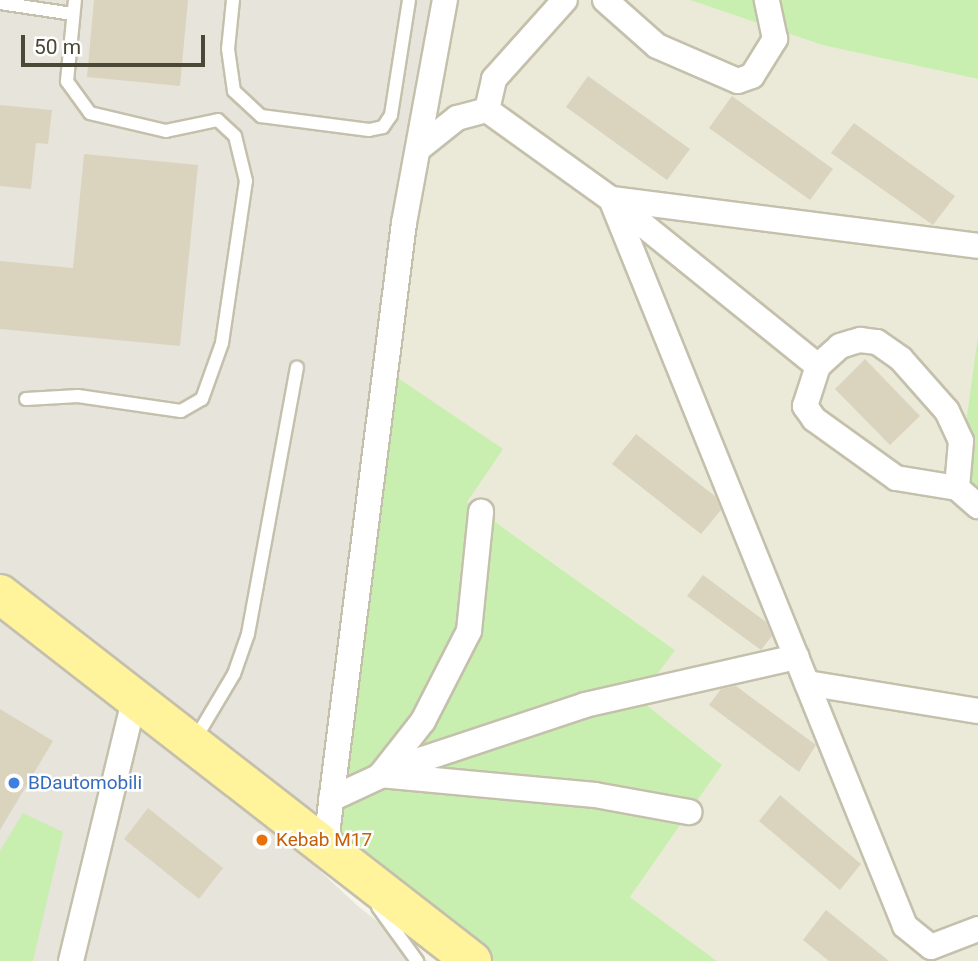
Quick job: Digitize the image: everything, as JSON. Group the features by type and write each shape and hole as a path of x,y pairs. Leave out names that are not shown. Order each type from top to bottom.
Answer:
{"main road":[{"path":"0,594 325,850 472,961"}],"street":[{"path":"325,850 418,149 445,0"},
{"path":"487,110 494,79 565,0"},
{"path":"605,0 657,46 738,81 752,76 775,38 767,0"},
{"path":"418,149 457,118 487,110"},
{"path":"487,110 611,199 818,366"},
{"path":"611,199 978,246"},
{"path":"611,199 905,926 931,947 978,929"},
{"path":"957,488 961,442 952,421 901,359 877,342 860,340 840,346 818,366 805,407 814,419 896,478 957,488 978,506"},
{"path":"380,775 423,721 469,631 481,512"},
{"path":"331,799 380,775 585,705 797,657"},
{"path":"807,683 978,711"},
{"path":"71,961 134,700"},
{"path":"380,775 596,796 689,812"}],"lane":[{"path":"26,399 78,396 181,411 202,399 222,343 246,180 234,136 218,120 166,131 90,113 67,81 75,0"},
{"path":"233,0 229,48 234,91 261,116 369,130 383,127 391,115 409,0"},
{"path":"0,3 73,14"},
{"path":"192,744 228,684 248,634 297,367"},
{"path":"356,874 417,961"}],"shaded area":[{"path":"0,0 445,0 325,850 144,708 359,907 428,961 0,961"},
{"path":"244,0 690,0 822,45 978,79 978,335 957,488 978,506 978,961 717,961 630,897 722,765 639,699 674,649 467,502 386,370"}],"green space":[{"path":"690,0 978,0 978,79 822,45"},
{"path":"978,335 978,506 957,488"},
{"path":"386,370 503,449 467,502 675,650 639,699 722,765 630,897 717,961 473,961 325,850"},
{"path":"23,813 63,832 33,961 0,961 0,851"}],"building":[{"path":"94,0 188,0 180,86 87,77"},
{"path":"588,76 690,149 667,180 566,107"},
{"path":"732,96 833,169 810,200 709,128"},
{"path":"0,105 52,110 48,144 36,143 31,189 0,186"},
{"path":"854,123 955,196 933,225 831,153"},
{"path":"84,154 198,165 180,346 0,329 0,261 73,268"},
{"path":"865,359 920,416 890,445 835,389"},
{"path":"636,434 716,497 721,510 701,534 612,464"},
{"path":"703,575 766,622 772,636 761,650 687,596"},
{"path":"736,686 816,745 799,772 709,705 721,689"},
{"name":"BDautomobili","path":"0,709 53,741 0,830"},
{"path":"780,795 861,864 840,890 759,821"},
{"path":"148,808 223,868 199,899 124,839"},
{"path":"826,910 889,961 829,961 803,940"}],"place":[{"name":"BDautomobili","path":"14,783"},
{"name":"Kebab M17","path":"262,840"}]}
